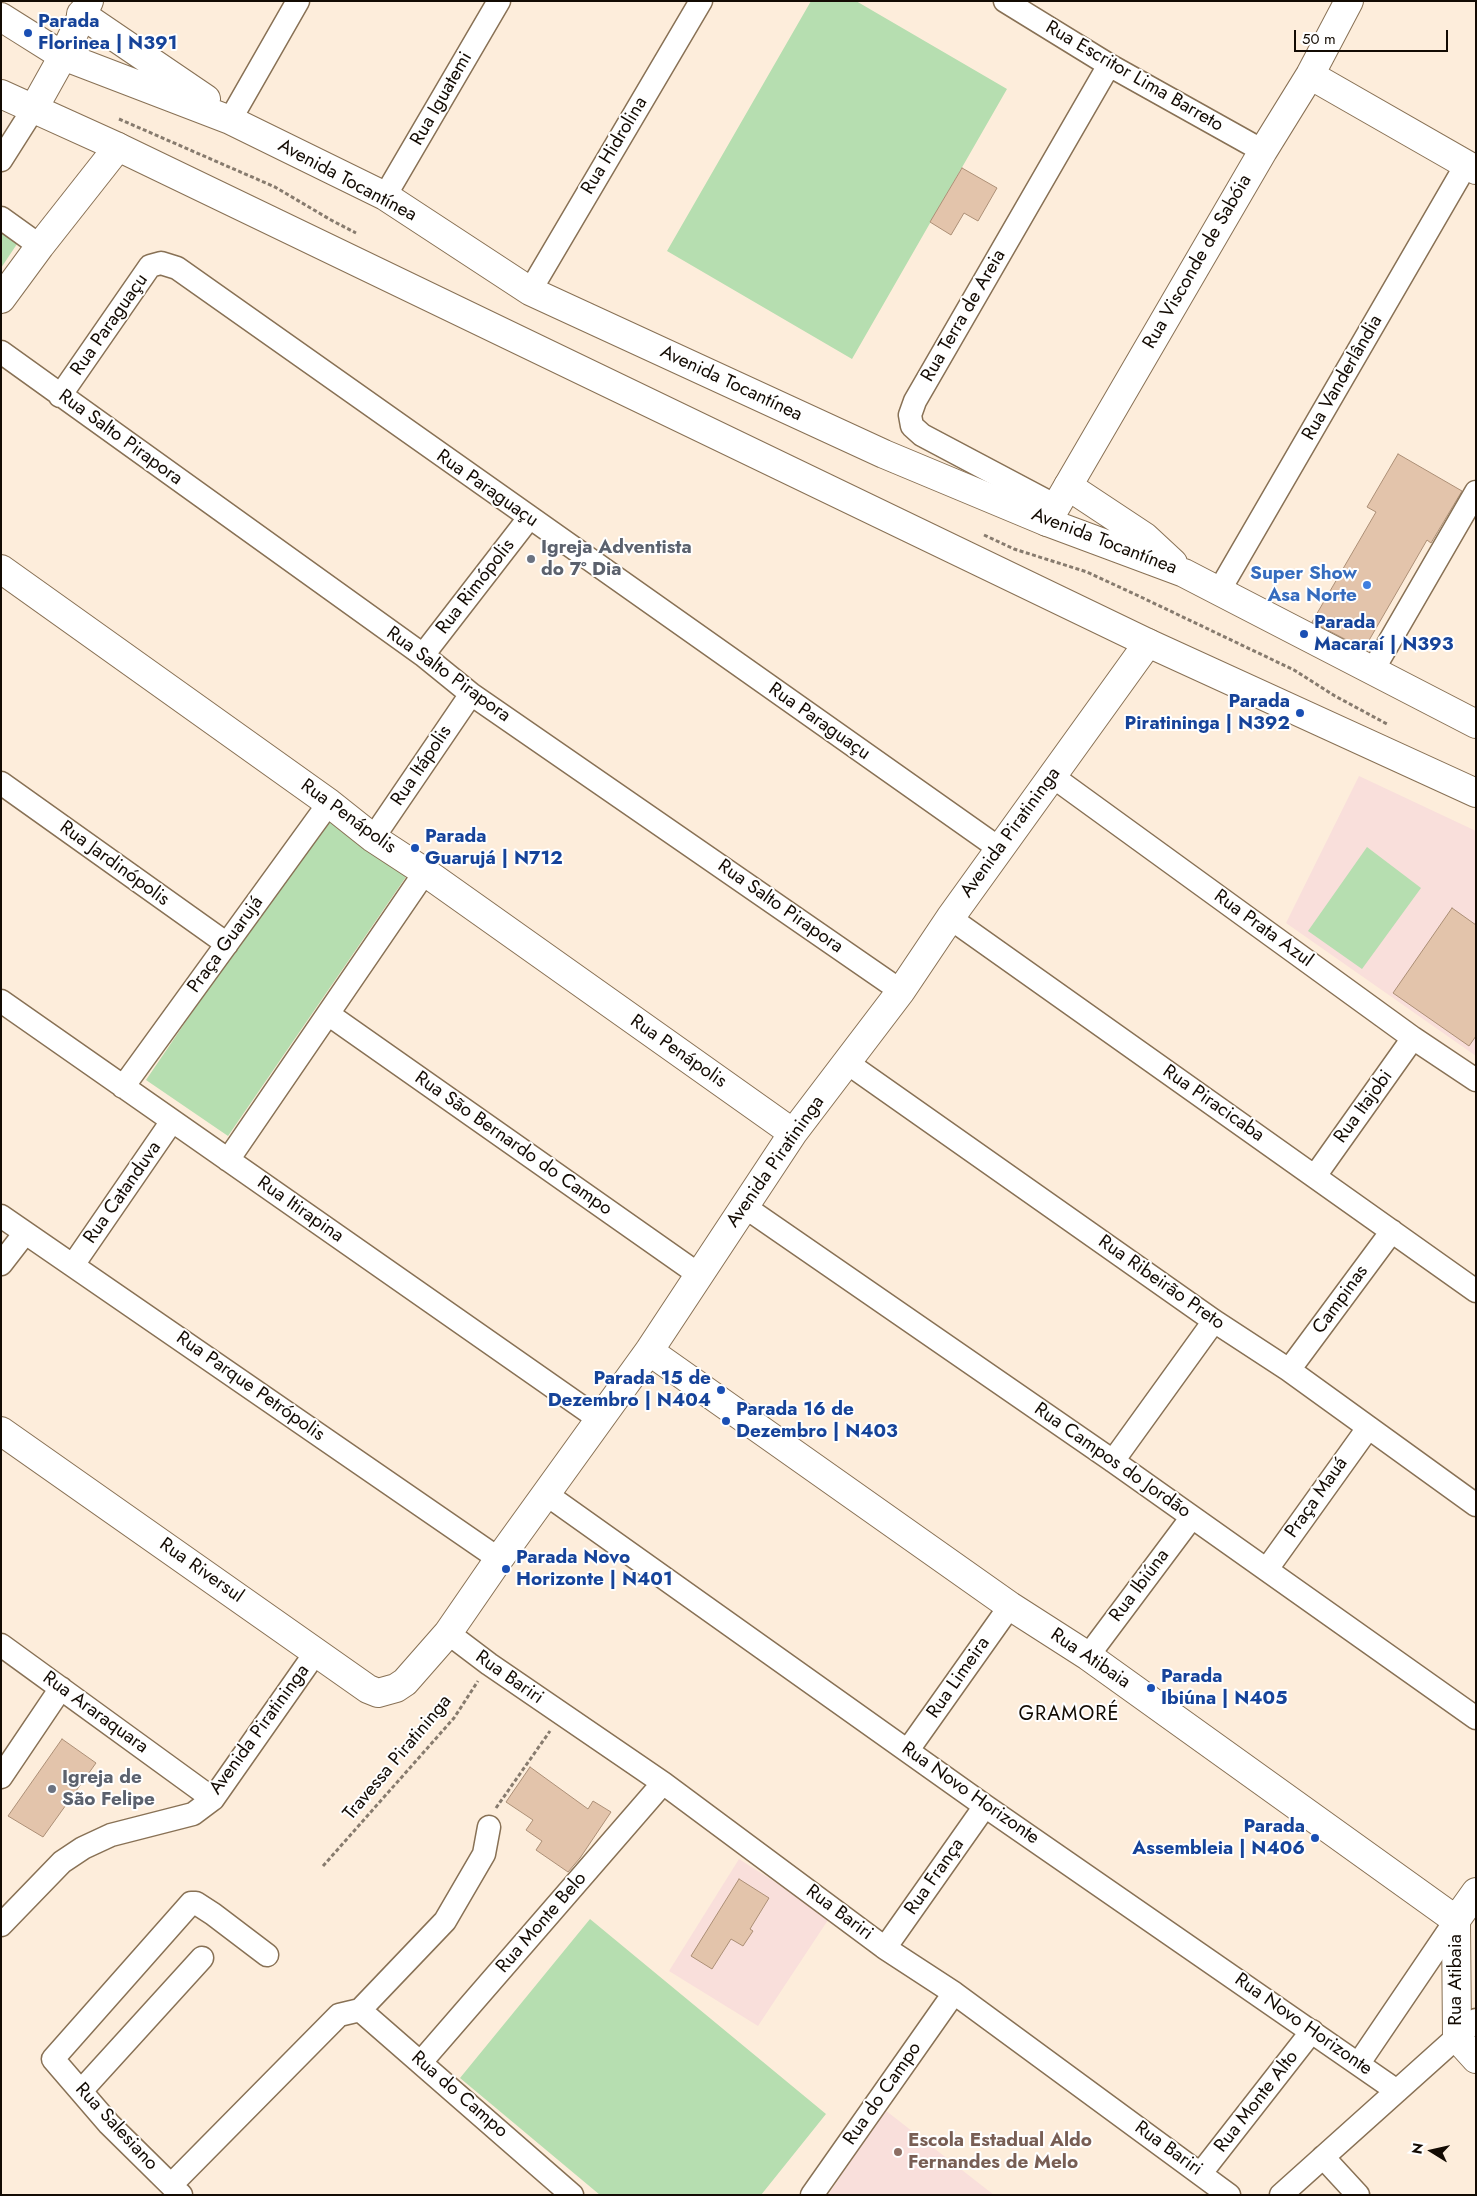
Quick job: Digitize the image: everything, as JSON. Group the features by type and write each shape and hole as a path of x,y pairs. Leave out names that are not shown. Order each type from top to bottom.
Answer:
{"street":[{"path":"1,160 34,108 63,56 85,8 207,100 230,120 298,1"},
{"name":"Rua Iguatemi","path":"384,196 499,1"},
{"name":"Rua Hidrolina","path":"530,291 700,1"},
{"name":"Rua Escritor Lima Barreto","path":"1006,1 1109,65 1263,151"},
{"name":"Rua Visconde de Sabóia","path":"1057,505 1263,151 1310,75 1349,1"},
{"name":"Avenida Tocantínea","path":"1,17 63,56 230,120 384,196 530,291 884,454 1057,505 1476,724"},
{"name":"Rua Terra de Areia","path":"1057,505 922,435 912,426 910,415 915,401 1109,65"},
{"path":"1310,75 1471,168"},
{"path":"1,94 118,146 1148,643 1476,793"},
{"path":"1,299 118,146"},
{"name":"Rua Vanderlândia","path":"1219,591 1471,168"},
{"path":"1,218 40,246"},
{"name":"Rua Paraguaçu","path":"60,396 150,266 169,264 1000,849"},
{"name":"Rua Salto Pirapora","path":"5,362 60,396 423,656 471,694 901,991"},
{"path":"1373,670 1476,492"},
{"path":"1057,505 1145,537 1184,573"},
{"name":"Rua Rimópolis","path":"423,656 529,518"},
{"name":"Rua Penápolis","path":"1,569 329,803 373,838 425,872 793,1134"},
{"name":"Avenida Piratininga","path":"405,1682 448,1633 649,1351 698,1274 793,1134 901,991 950,918 1148,643"},
{"name":"Rua Itápolis","path":"373,838 471,694"},
{"name":"Rua Prata Azul","path":"1052,776 1413,1038 1476,1080"},
{"name":"Rua Jardinópolis","path":"1,783 227,944"},
{"name":"Praça Guarujá","path":"123,1087 329,803"},
{"path":"228,1160 425,872"},
{"name":"Rua Piracicaba","path":"950,918 1476,1291"},
{"name":"Rua Itirapina","path":"1,1001 599,1419"},
{"name":"Rua São Bernardo do Campo","path":"328,1014 698,1274"},
{"name":"Rua Itajobi","path":"1315,1176 1413,1038"},
{"name":"Rua Ribeirão Preto","path":"846,1062 1214,1321 1289,1370 1476,1505"},
{"name":"Rua Catanduva","path":"73,1264 172,1121"},
{"name":"Rua Campos do Jordão","path":"745,1207 1113,1461 1476,1718"},
{"name":"Rua Parque Petrópolis","path":"1,1216 499,1559"},
{"name":"Campinas","path":"1289,1370 1392,1231"},
{"path":"1,1264 25,1232"},
{"path":"1113,1461 1214,1321"},
{"name":"Rua Atibaia","path":"649,1351 1010,1606 1088,1656 1456,1920 1466,2029"},
{"name":"Praça Mauá","path":"1267,1569 1368,1428"},
{"name":"Rua Riversul","path":"1,1431 316,1652 378,1693 396,1688 405,1682"},
{"name":"Rua Novo Horizonte","path":"546,1494 985,1806 1397,2091"},
{"name":"Rua Ibiúna","path":"1088,1656 1192,1517"},
{"name":"Rua Limeira","path":"908,1750 1010,1606"},
{"name":"Rua Bariri","path":"448,1633 488,1664 663,1783 885,1948 954,1993 1229,2195"},
{"name":"Rua Araraquara","path":"1,1645 213,1799"},
{"name":"Avenida Piratininga","path":"1,1925 62,1862 83,1848 111,1835 193,1814 213,1799 316,1652"},
{"path":"1,1777 61,1688"},
{"name":"Rua Monte Belo","path":"421,2062 663,1783"},
{"name":"Rua França","path":"885,1948 985,1806"},
{"path":"176,2190 350,2013 445,1922 484,1854 490,1827"},
{"path":"1359,2063 1476,1892"},
{"name":"Rua Salesiano","path":"176,2190 109,2124 53,2059 191,1902 196,1903 213,1914 267,1955"},
{"path":"81,2091 202,1958"},
{"name":"Rua do Campo","path":"812,2195 954,1993"},
{"name":"Rua do Campo","path":"350,2013 421,2062 572,2195"},
{"path":"1281,2195 1466,2029 1476,2059"},
{"name":"Rua Monte Alto","path":"1201,2173 1312,2031"},
{"path":"1323,2157 1358,2195"}],"path":[{"name":"Travessa Piratininga","path":"323,1866 454,1718 488,1664"},
{"path":"490,1827 492,1813 562,1714"}],"shaded area":[{"path":"1359,776 1476,831 1476,1056 1286,923"},
{"path":"739,1859 830,1917 758,2026 669,1971"},
{"name":"Escola Estadual Aldo Fernandes de Melo","path":"885,2110 994,2195 828,2195"}],"green space":[{"path":"811,1 856,1 1007,89 852,359 667,251"},
{"path":"1,230 19,241 1,268"},
{"path":"327,814 410,871 228,1136 146,1080"},
{"path":"1367,847 1421,888 1362,969 1308,931"},
{"path":"590,1919 826,2114 761,2195 600,2195 460,2078"}],"building":[{"path":"962,168 997,188 978,221 964,213 951,235 930,222"},
{"name":"Super Show Asa Norte","path":"1398,454 1462,491 1431,543 1427,540 1364,649 1312,622 1376,512 1367,507"},
{"path":"1452,908 1476,925 1476,1036 1469,1046 1393,993"},
{"name":"Igreja de São Felipe","path":"62,1739 96,1763 43,1837 8,1816"},
{"path":"530,1767 588,1809 593,1801 611,1812 580,1858 568,1872 536,1850 542,1841 526,1830 533,1820 506,1802"},
{"path":"739,1879 769,1898 750,1929 753,1931 743,1946 731,1939 712,1969 691,1956"}],"place":[{"name":"Parada Florinea | N391","path":"28,33"},
{"name":"Igreja Adventista do 7º Dia","path":"531,559"},
{"name":"Super Show Asa Norte","path":"1367,585"},
{"name":"Parada Macaraí | N393","path":"1304,634"},
{"name":"Parada Piratininga | N392","path":"1300,713"},
{"name":"Parada Guarujá | N712","path":"415,848"},
{"name":"Parada 15 de Dezembro | N404","path":"721,1390"},
{"name":"Parada 16 de Dezembro | N403","path":"726,1421"},
{"name":"Parada Novo Horizonte | N401","path":"506,1569"},
{"name":"Parada Ibiúna | N405","path":"1151,1688"},
{"name":"Igreja de São Felipe","path":"52,1789"},
{"name":"Parada Assembleia | N406","path":"1315,1838"},
{"name":"Escola Estadual Aldo Fernandes de Melo","path":"898,2152"}],"district":[{"name":"GRAMORÉ","path":"1069,1715"}]}
